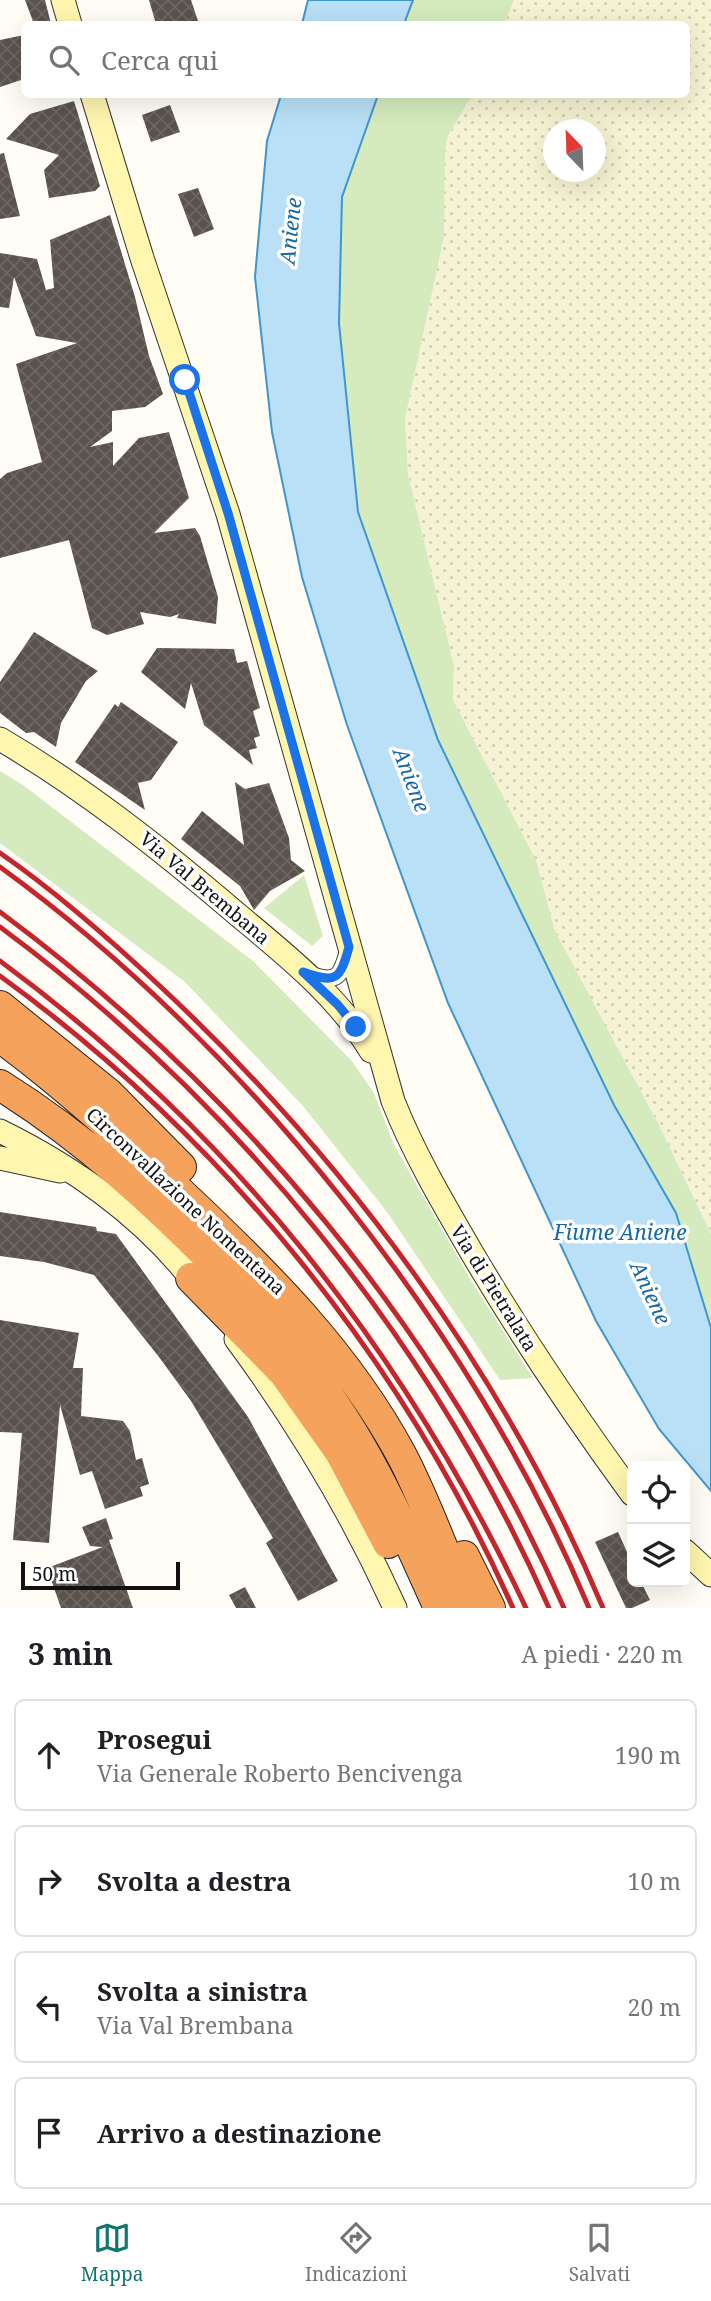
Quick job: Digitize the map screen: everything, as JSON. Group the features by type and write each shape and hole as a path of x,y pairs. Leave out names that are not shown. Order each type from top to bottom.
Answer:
{"highway":[{"path":"0,1006 100,1086 151,1135 177,1162 259,1266"},
{"name":"Circonvallazione Nomentana","path":"0,1037 105,1122 259,1266 331,1350 403,1458 467,1608"},
{"name":"Circonvallazione Nomentana","path":"0,1085 81,1141 139,1190 246,1296 303,1360 344,1418 375,1472 439,1608"},
{"path":"191,1278 267,1352 321,1423 374,1514 417,1608"},
{"path":"403,1458 435,1500 490,1608"}],"street":[{"path":"63,0 69,21"},
{"path":"93,98 142,258 221,489 382,1068"},
{"name":"Via Val Brembana","path":"0,739 149,841 303,972 346,1014 382,1068"},
{"path":"303,972 326,979 337,976 344,968 349,947"},
{"name":"Via di Pietralata","path":"382,1068 406,1132 448,1211 538,1359 627,1486"},
{"path":"0,1131 73,1173 136,1220 191,1278 306,1440 351,1520 395,1608"},
{"path":"0,1158 73,1173"},
{"path":"690,1556 711,1575"}],"shaded area":[{"path":"514,0 711,0 711,1234 660,1127 555,931 536,860 453,700 454,666 408,474 405,419 444,237 442,168 447,138 470,98 690,98 690,21 505,21"}],"green space":[{"path":"413,0 514,0 505,21 405,21"},
{"path":"377,98 470,98 447,138 444,237 405,419 408,474 454,666 453,700 536,860 555,931 660,1127 711,1234 711,1328 676,1213 614,1105 438,740 358,512 339,323 342,196"},
{"path":"0,771 23,785 253,961 351,1060 374,1093 394,1145 472,1282 533,1378 500,1380 387,1212 303,1106 185,982 0,843"},
{"path":"304,875 323,936 312,946 264,908"}],"water":[{"path":"308,0 413,0 405,21 303,21"},
{"name":"Fiume Aniene","path":"280,98 377,98 342,197 339,323 358,512 438,740 614,1105 676,1213 711,1328 711,1491 690,1466 690,1461 686,1461 659,1429 596,1321 448,1003 347,725 302,577 272,432 255,277 267,141"}],"building":[{"path":"25,0 45,0 50,21 33,21"},
{"path":"149,0 191,0 198,21 155,21"},
{"path":"21,36 21,80 0,87 0,40"},
{"path":"74,101 100,186 95,191 49,198 44,170 59,155 6,139 30,114"},
{"path":"170,105 180,132 151,142 142,115"},
{"path":"4,153 20,216 0,219 0,154"},
{"path":"198,188 214,229 194,237 178,194"},
{"path":"110,215 135,297 149,356 163,394 145,407 112,411 112,431 90,447 113,442 113,466 139,438 169,432 189,498 154,533 195,528 200,536 218,597 216,624 177,618 179,614 170,617 140,612 144,624 107,635 92,628 69,540 0,558 0,479 7,473 42,462 16,364 77,343 36,336 14,277 9,308 0,307 0,253 37,259 46,290 54,288 50,240"},
{"path":"34,632 98,671 86,681 61,723 56,747 34,732 26,733 0,713 0,682"},
{"path":"157,648 234,649 237,663 247,661 260,708 253,711 260,736 254,738 257,748 249,750 253,765 204,725 191,683 185,709 141,672"},
{"path":"121,702 178,742 151,780 138,783 145,810 75,762 115,704 118,707"},
{"path":"235,782 245,789 269,783 289,838 291,860 305,871 270,891 254,910 240,886 181,839 202,811 244,845"},
{"path":"0,1212 96,1227 97,1231 116,1234 248,1417 338,1581 298,1601 266,1543 273,1538 191,1401 159,1357 94,1275 44,1262 0,1256"},
{"path":"0,1320 79,1333 73,1368 83,1368 81,1416 123,1421 130,1431 136,1460 142,1458 149,1484 140,1487 143,1496 105,1509 92,1471 80,1475 60,1405 49,1543 13,1540 22,1433 0,1432"},
{"path":"106,1518 113,1539 109,1540 133,1608 61,1608 47,1568 103,1547 90,1546 82,1527"},
{"path":"618,1532 627,1552 627,1587 644,1587 650,1600 626,1608 595,1542"},
{"path":"245,1587 256,1608 236,1608 229,1595"}],"railway":[{"path":"0,853 84,917 162,988 230,1055 295,1125 357,1198 415,1275 469,1355 519,1437 564,1521 603,1608"},
{"path":"0,867 91,938 179,1018 263,1106 342,1199 416,1297 482,1399 540,1503 589,1608"},
{"path":"0,912 88,982 173,1057 252,1138 327,1224 396,1314 459,1408 515,1506 564,1608"},
{"path":"0,927 86,995 168,1069 246,1148 318,1232 385,1321 446,1413 501,1509 549,1608"},
{"path":"0,961 84,1027 163,1098 236,1172 304,1251 367,1334 425,1421 478,1513 526,1608"},
{"path":"0,976 81,1039 158,1108 231,1181 298,1259 360,1341 417,1426 468,1516 513,1608"}],"route":[{"path":"185,380 248,581 274,685 349,947 344,968 337,976 326,979 303,972 325,991 356,1027"}],"water label":[{"name":"Aniene","path":"291,231"},
{"name":"Aniene","path":"411,780"},
{"name":"Aniene","path":"650,1293"}]}
